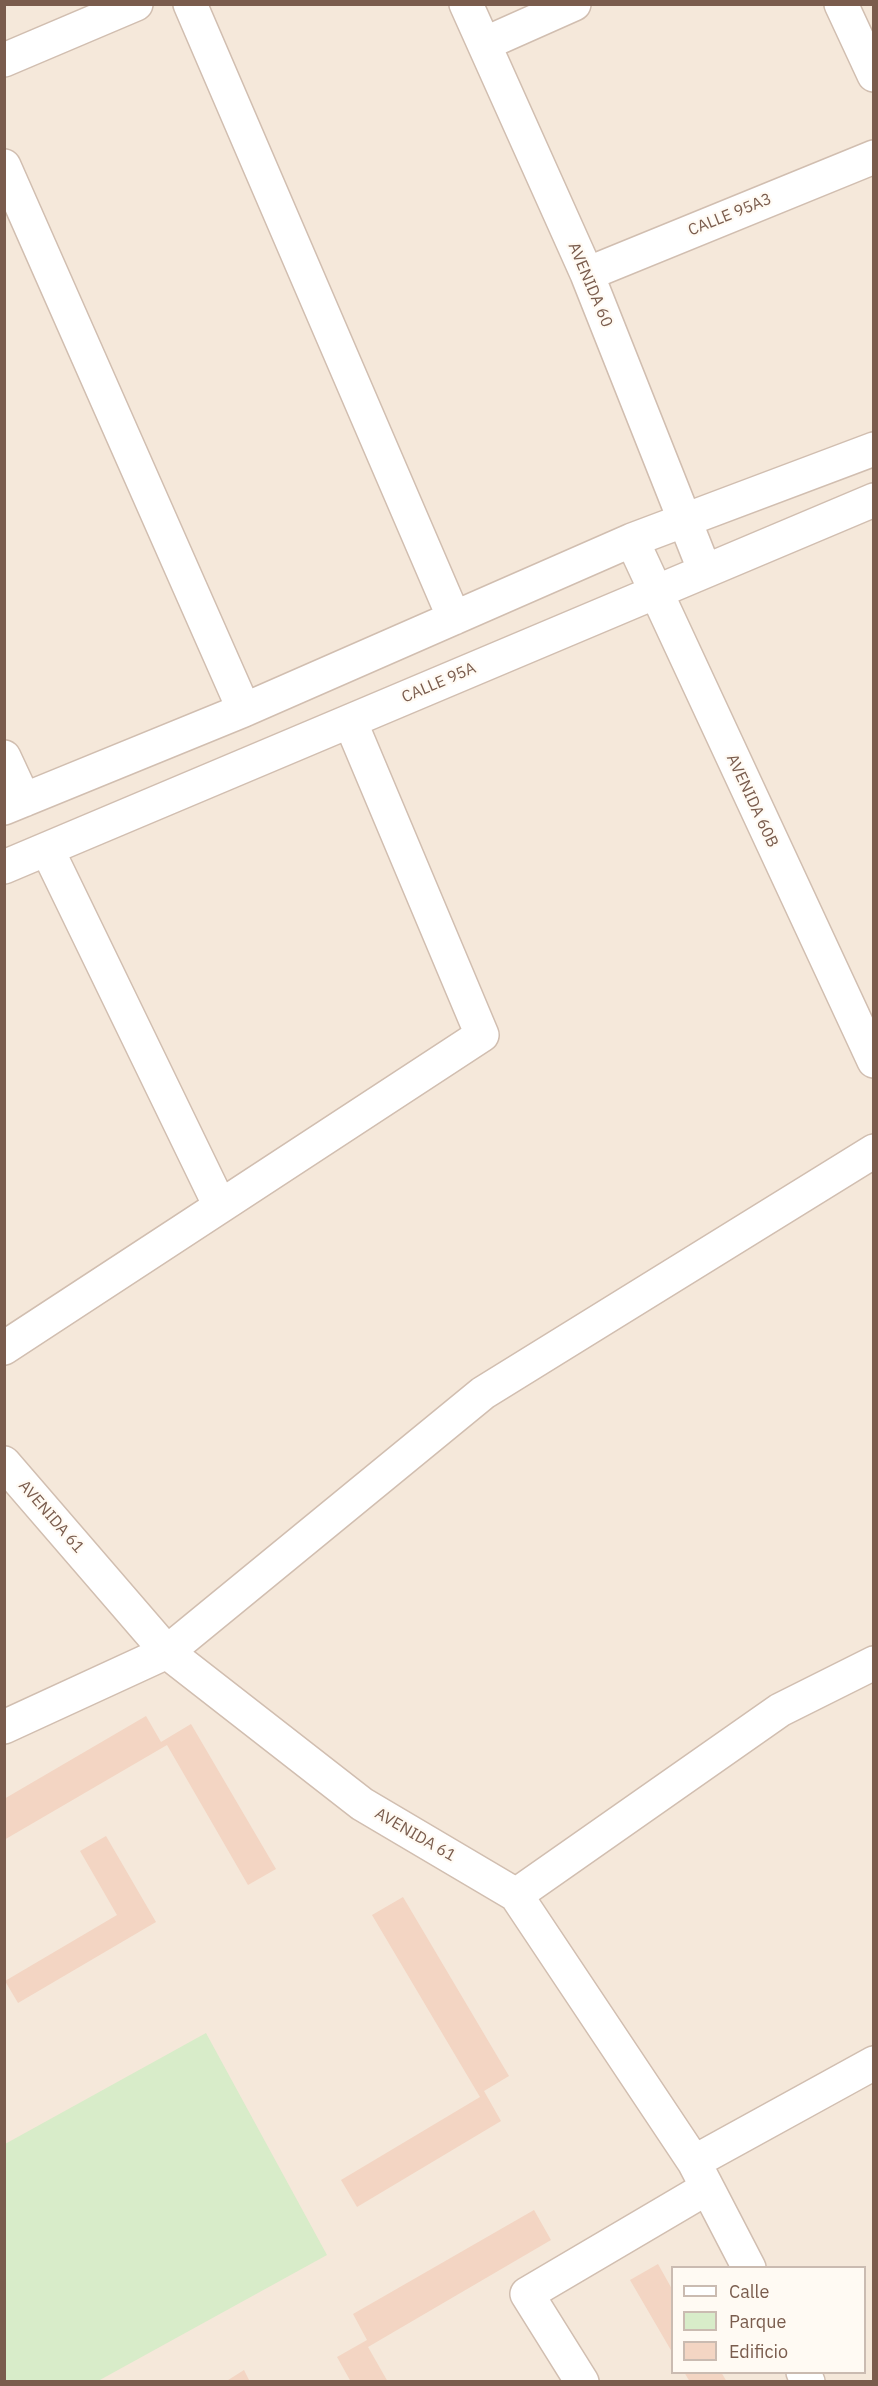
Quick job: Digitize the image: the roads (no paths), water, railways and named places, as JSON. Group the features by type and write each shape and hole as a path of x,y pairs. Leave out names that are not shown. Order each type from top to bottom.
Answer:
{"street":[{"path":"4,60 136,4"},
{"path":"190,4 454,618"},
{"name":"AVENIDA 60","path":"466,4 587,274 704,569"},
{"path":"484,44 574,4"},
{"path":"841,4 873,75"},
{"name":"CALLE 95A3","path":"587,274 873,157"},
{"path":"4,166 244,710"},
{"path":"4,757 14,804 244,710 632,540 873,449"},
{"name":"CALLE 95A","path":"4,867 704,569 873,500"},
{"name":"AVENIDA 60B","path":"632,540 873,1061"},
{"path":"4,1348 482,1035 351,721"},
{"path":"47,849 220,1206"},
{"path":"4,1727 167,1652 483,1393 873,1151"},
{"name":"AVENIDA 61","path":"4,1462 167,1652 362,1804 516,1895 701,2175 748,2266"},
{"path":"516,1895 780,1710 873,1664"},
{"path":"582,2382 527,2294 701,2175 873,2062"}]}
